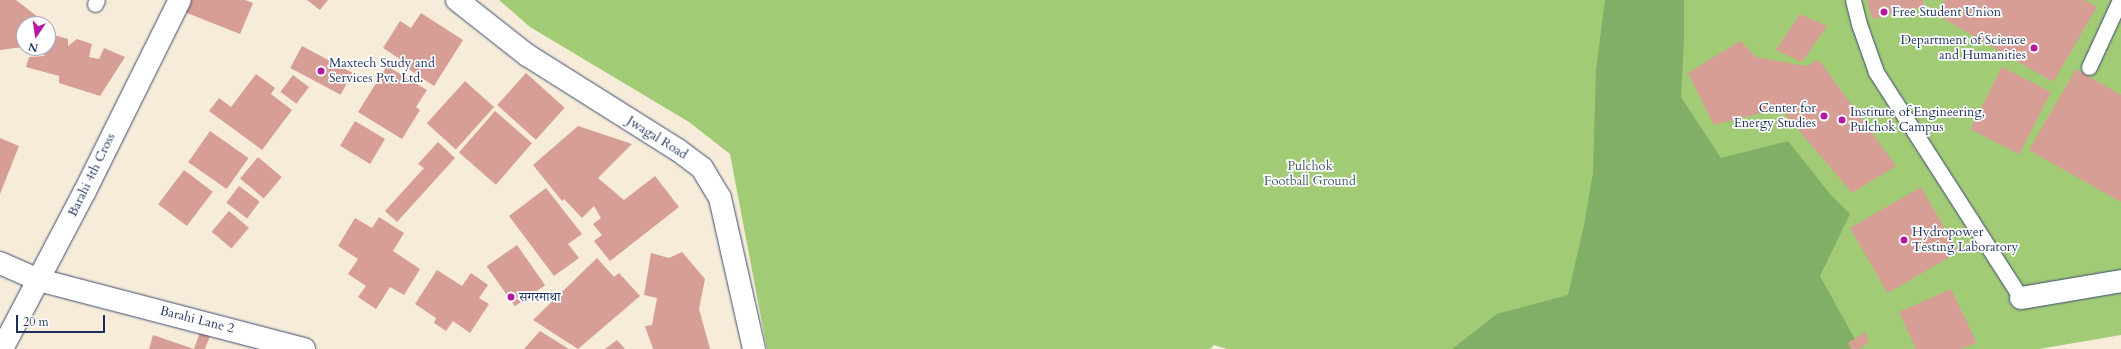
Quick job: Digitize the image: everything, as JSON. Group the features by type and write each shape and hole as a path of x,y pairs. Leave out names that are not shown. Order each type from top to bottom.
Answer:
{"street":[{"name":"Barahi 4th Cross","path":"2,349 85,191 180,0"},
{"name":"Jwagal Road","path":"457,0 527,55 678,150 702,168 720,198 754,349"},
{"name":"Barahi Lane 2","path":"0,263 39,280 274,345 304,349"},
{"path":"2021,298 2121,281"}],"lane":[{"path":"1853,0 1859,24 1876,72 2021,298"},
{"path":"2089,67 2116,3"}],"green space":[{"name":"Pulchok Football Ground","path":"499,0 2121,0 2121,335 2039,349 1227,349 1214,345 1210,349 767,349 730,154 689,122 530,27"},
{"path":"1605,0 1684,0 1684,39 1681,97 1721,158 1788,141 1830,194 1850,214 1820,276 1857,343 1857,349 1452,349 1497,314 1568,295 1584,225 1593,173 1596,69"}],"building":[{"path":"0,0 16,0 37,16 16,16 16,48 0,50"},
{"path":"186,0 245,0 253,3 240,34 182,11"},
{"path":"307,0 328,0 320,10"},
{"name":"Free Student Union","path":"1867,0 1923,0 1924,6 1872,19"},
{"name":"Department of Science and Humanities","path":"1945,0 2084,0 2097,7 2053,82 1937,15"},
{"path":"421,13 463,40 434,86 404,66 406,63 383,48 400,21 411,28"},
{"path":"1800,14 1827,26 1802,62 1776,50"},
{"path":"56,36 68,39 68,46 77,39 92,44 89,57 99,59 104,48 125,57 100,96 59,83 59,76 26,67 29,57 56,56"},
{"name":"Center for Energy Studies","path":"1740,41 1756,57 1806,66 1819,60 1896,166 1852,193 1780,108 1714,125 1688,73"},
{"name":"Maxtech Study and Services Pvt. Ltd.","path":"302,46 352,73 341,95 290,68"},
{"path":"387,66 427,90 416,107 420,110 402,139 358,112"},
{"path":"2002,67 2051,92 2019,154 1970,129"},
{"path":"2076,69 2121,95 2121,202 2029,150"},
{"path":"526,73 565,108 536,140 497,105"},
{"path":"256,74 275,88 271,94 292,110 262,150 209,111 219,98 231,107"},
{"path":"293,75 309,87 296,104 280,92"},
{"path":"465,81 494,107 456,149 427,123"},
{"path":"495,111 532,143 496,185 459,153"},
{"path":"355,121 385,139 370,164 340,146"},
{"path":"578,126 632,144 598,178 624,200 655,176 679,207 610,261 594,241 602,235 593,224 601,218 594,206 582,218 564,199 562,201 533,165"},
{"path":"210,131 249,158 227,189 188,162"},
{"path":"0,138 19,146 0,194"},
{"path":"438,142 455,158 397,222 385,211 424,168 418,164"},
{"path":"258,157 282,177 264,198 240,178"},
{"path":"184,170 213,192 187,226 158,204"},
{"path":"239,186 260,202 247,218 226,203"},
{"name":"Hydropower Testing Laboratory","path":"1921,187 1958,252 1887,293 1850,228"},
{"path":"546,188 582,234 568,244 579,258 554,276 509,216"},
{"path":"229,211 249,228 232,248 212,232"},
{"path":"379,217 404,233 393,251 420,269 404,295 390,287 376,309 358,297 366,286 348,274 358,259 338,246 355,218 372,228"},
{"path":"517,245 545,285 515,306 487,266"},
{"path":"682,252 705,279 699,309 710,349 653,349 645,326 652,325 657,298 644,295 651,253 669,258"},
{"path":"597,258 614,277 619,273 640,296 578,349 533,320"},
{"path":"437,270 462,286 471,273 488,285 479,298 489,304 470,333 453,321 446,331 434,323 436,318 415,304"},
{"path":"1951,289 1977,343 1961,349 1916,349 1899,312"},
{"path":"540,331 569,349 524,349"},
{"path":"200,332 210,336 205,349 194,349"},
{"path":"1865,332 1869,342 1859,349 1851,349 1848,343"},
{"path":"153,335 194,349 149,349"},
{"path":"617,340 625,349 605,349"}],"place":[{"name":"Free Student Union","path":"1884,12"},
{"name":"Department of Science and Humanities","path":"2034,48"},
{"name":"Maxtech Study and Services Pvt. Ltd.","path":"321,71"},
{"name":"Center for Energy Studies","path":"1824,116"},
{"name":"Institute of Engineering, Pulchok Campus","path":"1842,120"},
{"name":"Hydropower Testing Laboratory","path":"1904,240"},
{"name":"सगरमाथा","path":"511,297"}]}
